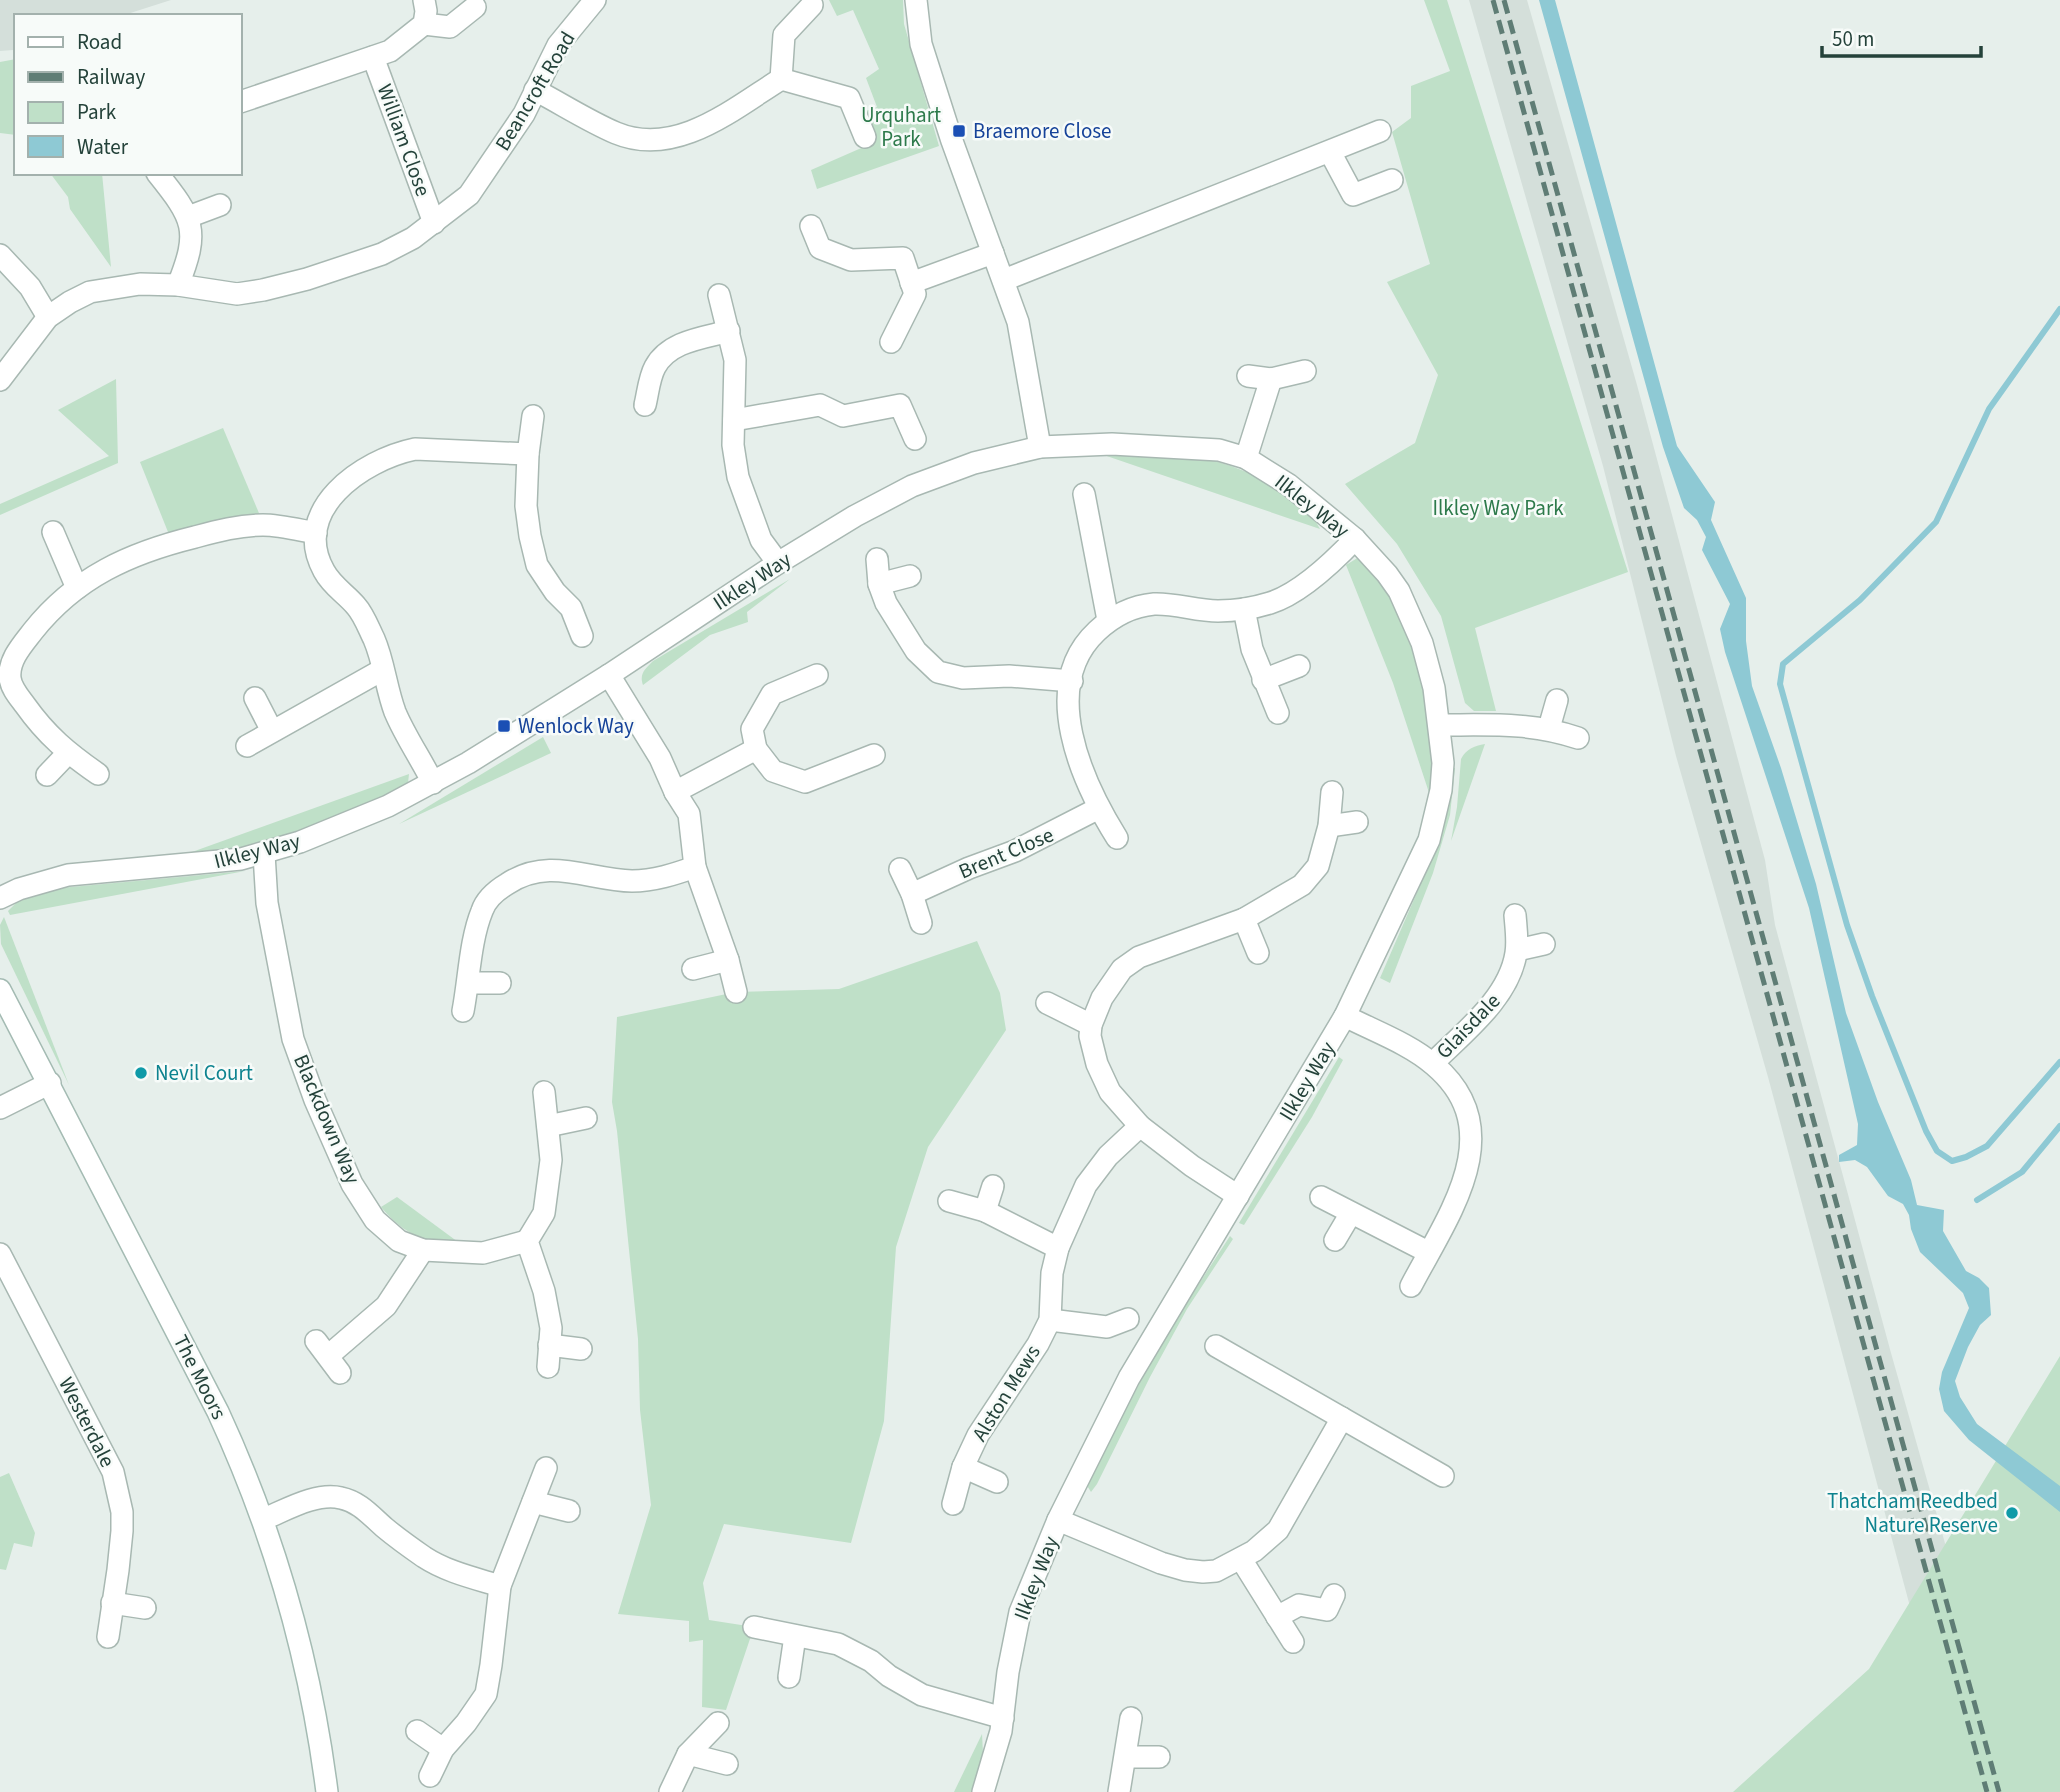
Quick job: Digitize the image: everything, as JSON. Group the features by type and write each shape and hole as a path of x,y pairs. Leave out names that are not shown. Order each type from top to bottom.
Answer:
{"street":[{"path":"424,0 424,24 450,27 475,7"},
{"name":"Beancroft Road","path":"0,380 48,317 90,292 140,284 178,285 237,294 285,284 382,254 413,238 468,195 524,114 558,45 595,0"},
{"path":"916,0 921,44 952,141 1004,279 1020,331 1040,447"},
{"path":"781,79 784,34 812,5"},
{"name":"William Close","path":"242,102 390,51 424,24"},
{"name":"William Close","path":"373,57 434,223"},
{"path":"535,90 615,132 635,139 666,139 698,130 781,79 849,98 865,137"},
{"path":"1004,279 1380,131"},
{"path":"1330,152 1353,195 1392,180"},
{"path":"158,175 192,227 192,244 178,285"},
{"path":"188,217 220,205"},
{"path":"811,226 820,248 851,260 902,258 915,294 891,342"},
{"path":"911,283 993,253"},
{"path":"0,255 30,286 48,317"},
{"path":"719,295 735,360 733,445 738,477 761,540 778,563"},
{"path":"645,405 655,367 671,349 729,331"},
{"path":"1248,376 1271,379 1305,370"},
{"path":"1246,458 1271,379"},
{"path":"734,420 820,405 843,416 900,405 915,439"},
{"path":"533,416 526,506 537,565 555,592 580,603 582,636"},
{"name":"Ilkley Way","path":"0,898 68,875 211,863 264,854 353,821 468,764 778,563 886,499 912,486 974,463 1040,447 1112,443 1219,450 1246,458 1289,485 1355,539 1387,573 1412,616 1434,688 1443,763 1441,790 1429,840 1345,1016 1129,1378 1059,1520 1020,1612 1008,1672 1003,1718 983,1792"},
{"path":"433,783 396,713 374,641 362,615 334,585 319,562 316,549 318,520 337,489 356,474 397,454 415,449 528,454"},
{"path":"1084,494 1098,518 1108,621"},
{"path":"98,774 68,753 39,726 10,679 6,667 39,624 77,588 121,560 167,544 213,532 264,525 316,533"},
{"path":"53,533 77,588"},
{"path":"1117,838 1098,808 1085,777 1069,721 1068,701 1075,664 1090,637 1108,621 1132,608 1154,604 1216,611 1272,603 1299,588 1355,539"},
{"path":"877,559 879,584 886,603 916,651 938,672 963,678 1009,676 1072,681"},
{"path":"879,584 910,576"},
{"path":"1244,609 1252,649 1278,713"},
{"path":"1264,680 1299,666"},
{"path":"247,746 382,670"},
{"path":"608,674 660,758 675,792 689,814 695,867 728,960 736,992"},
{"path":"817,675 772,694 752,729 756,749 773,771 805,782 874,755"},
{"path":"255,698 272,731"},
{"path":"1549,728 1557,700"},
{"path":"1440,725 1549,728 1578,738"},
{"path":"675,792 756,749"},
{"path":"47,775 68,753"},
{"path":"1238,1196 1192,1166 1140,1126 1110,1092 1097,1064 1090,1035 1091,1025 1102,998 1122,969 1139,957 1244,919 1302,885 1318,866 1329,826 1332,792"},
{"name":"Brent Close","path":"912,894 1015,851 1098,808"},
{"path":"1329,826 1357,822"},
{"name":"Blackdown Way","path":"264,854 267,903 293,1039 315,1100 352,1184 375,1220 398,1241 423,1250 484,1253 527,1241"},
{"path":"463,1011 482,908 496,891 513,880 536,871 563,869 607,880 636,881 669,876 695,867"},
{"path":"900,869 912,894 921,923"},
{"name":"Glaisdale","path":"1433,1063 1501,994 1510,978 1517,950 1516,915"},
{"path":"1244,919 1258,953"},
{"path":"1517,950 1544,944"},
{"path":"693,969 728,960"},
{"path":"468,984 500,983"},
{"name":"The Moors","path":"0,990 218,1412 244,1469 283,1577 306,1672 327,1792"},
{"path":"1047,1003 1091,1025"},
{"name":"Glaisdale","path":"1345,1016 1433,1063 1453,1082 1466,1105 1472,1151 1464,1180 1411,1286"},
{"path":"0,1108 50,1083"},
{"path":"544,1092 551,1160 544,1213 527,1241 544,1291 551,1328 548,1367"},
{"path":"548,1126 586,1118"},
{"name":"Alston Mews","path":"954,1504 963,1467 978,1436 1038,1344 1049,1320 1052,1273 1058,1248 1086,1185 1108,1156 1140,1126"},
{"path":"985,1212 993,1186"},
{"path":"1321,1198 1428,1252"},
{"path":"948,1201 985,1212 1058,1248"},
{"path":"1335,1240 1352,1213"},
{"path":"328,1357 386,1306 423,1250"},
{"name":"Westerdale","path":"0,1254 114,1472 122,1512 118,1570 108,1636"},
{"name":"Alston Mews","path":"1049,1320 1107,1327 1128,1319"},
{"path":"549,1345 581,1349"},
{"path":"1216,1346 1443,1476"},
{"path":"1059,1520 1161,1563 1185,1570 1216,1571 1241,1559 1269,1540 1278,1530 1342,1418"},
{"name":"Alston Mews","path":"963,1467 997,1482"},
{"path":"430,1776 443,1749 486,1695 498,1596 546,1468"},
{"path":"264,1519 316,1499 340,1497 367,1511 425,1558 498,1596"},
{"path":"533,1502 569,1511"},
{"path":"1241,1559 1293,1642"},
{"path":"1277,1617 1299,1605 1327,1609 1334,1595"},
{"path":"112,1603 145,1608"},
{"path":"754,1627 821,1639 854,1651 922,1695 1003,1718"},
{"path":"789,1677 795,1636"},
{"path":"1119,1792 1131,1718"},
{"path":"670,1792 688,1754 718,1723"},
{"path":"417,1731 443,1749"},
{"path":"688,1754 727,1764"},
{"path":"1126,1757 1159,1757"}],"shaded area":[{"path":"0,0 171,0 127,14 14,14 14,49 0,51"},
{"path":"1469,0 1527,0 1637,385 1765,860 1775,925 1950,1561 1938,1711 1768,1077 1676,756 1603,466"}],"green space":[{"name":"Urquhart Park","path":"829,0 903,0 904,24 939,146 817,189 811,170 875,142 863,112 877,107 866,78 879,69 853,10 837,16"},
{"name":"Ilkley Way Park","path":"1424,0 1447,0 1628,572 1475,628 1496,711 1474,711 1465,703 1441,616 1397,544 1345,484 1415,443 1438,375 1387,282 1430,264 1392,132 1411,118 1411,86 1450,71"},
{"path":"14,59 14,135 0,133 0,62"},
{"path":"52,175 102,175 111,267 70,209 68,197"},
{"path":"116,379 118,463 0,515 0,504 109,456 58,410"},
{"path":"223,428 264,525 172,542 140,462"},
{"path":"1095,452 1198,456 1231,466 1262,478 1310,511 1320,529"},
{"path":"1359,557 1373,559 1434,688 1436,814 1393,683 1346,565"},
{"path":"790,579 747,612 748,622 710,635 643,685 642,675 653,661"},
{"path":"543,737 551,753 399,824"},
{"path":"1485,744 1451,841 1461,759 1471,748"},
{"path":"1451,768 1455,768 1450,815 1433,873 1390,983 1380,978 1428,867 1445,815"},
{"path":"409,774 408,783 364,811 258,846 178,857"},
{"path":"245,871 10,915 8,911 19,900 49,889"},
{"path":"4,917 69,1085 1,944 0,925"},
{"path":"977,941 1000,993 1006,1030 928,1147 896,1247 884,1421 851,1543 724,1524 703,1583 709,1620 754,1627 726,1710 702,1707 703,1640 689,1642 689,1621 618,1614 651,1505 640,1410 638,1339 612,1102 617,1017 736,992 839,989"},
{"path":"1339,1057 1343,1060 1312,1117 1244,1225 1239,1223"},
{"path":"397,1197 458,1242 424,1239 406,1230 381,1207"},
{"path":"1230,1236 1233,1239 1187,1309 1091,1492 1086,1484 1163,1339"},
{"name":"Thatcham Reedbed Nature Reserve","path":"2060,1356 2060,1792 1733,1792 1869,1669"},
{"path":"9,1473 35,1533 32,1547 14,1543 6,1570 0,1569 0,1477"},
{"path":"982,1734 983,1753 971,1792 954,1792"}],"water":[{"path":"1539,0 1555,0 1677,446 1715,502 1711,520 1746,598 1746,641 1752,686 1781,768 1816,884 1846,1013 1878,1102 1911,1180 1917,1205 1944,1210 1943,1231 1966,1271 1989,1288 1991,1315 1980,1325 1968,1347 1955,1381 1960,1397 1977,1424 2060,1486 2060,1512 1969,1440 1944,1411 1939,1389 1942,1372 1969,1308 1963,1293 1920,1252 1903,1204 1888,1196 1867,1167 1855,1160 1839,1162 1839,1155 1857,1145 1858,1124 1809,908 1725,652 1720,629 1730,604 1702,550 1706,537 1697,520 1684,508 1663,447"}],"waterway":[{"path":"2060,309 1989,409 1936,522 1860,600 1783,664 1780,684 1847,925 1872,996 1926,1131 1937,1151 1952,1161 1987,1146 2060,1062"},
{"path":"1977,1200 2022,1172 2060,1126"}],"railway":[{"path":"1493,0 1987,1792"},
{"path":"1504,0 1999,1792"}],"place":[{"name":"Braemore Close","path":"959,131"},
{"name":"Wenlock Way","path":"504,726"},
{"name":"Nevil Court","path":"141,1073"},
{"name":"Thatcham Reedbed Nature Reserve","path":"2012,1513"}]}
